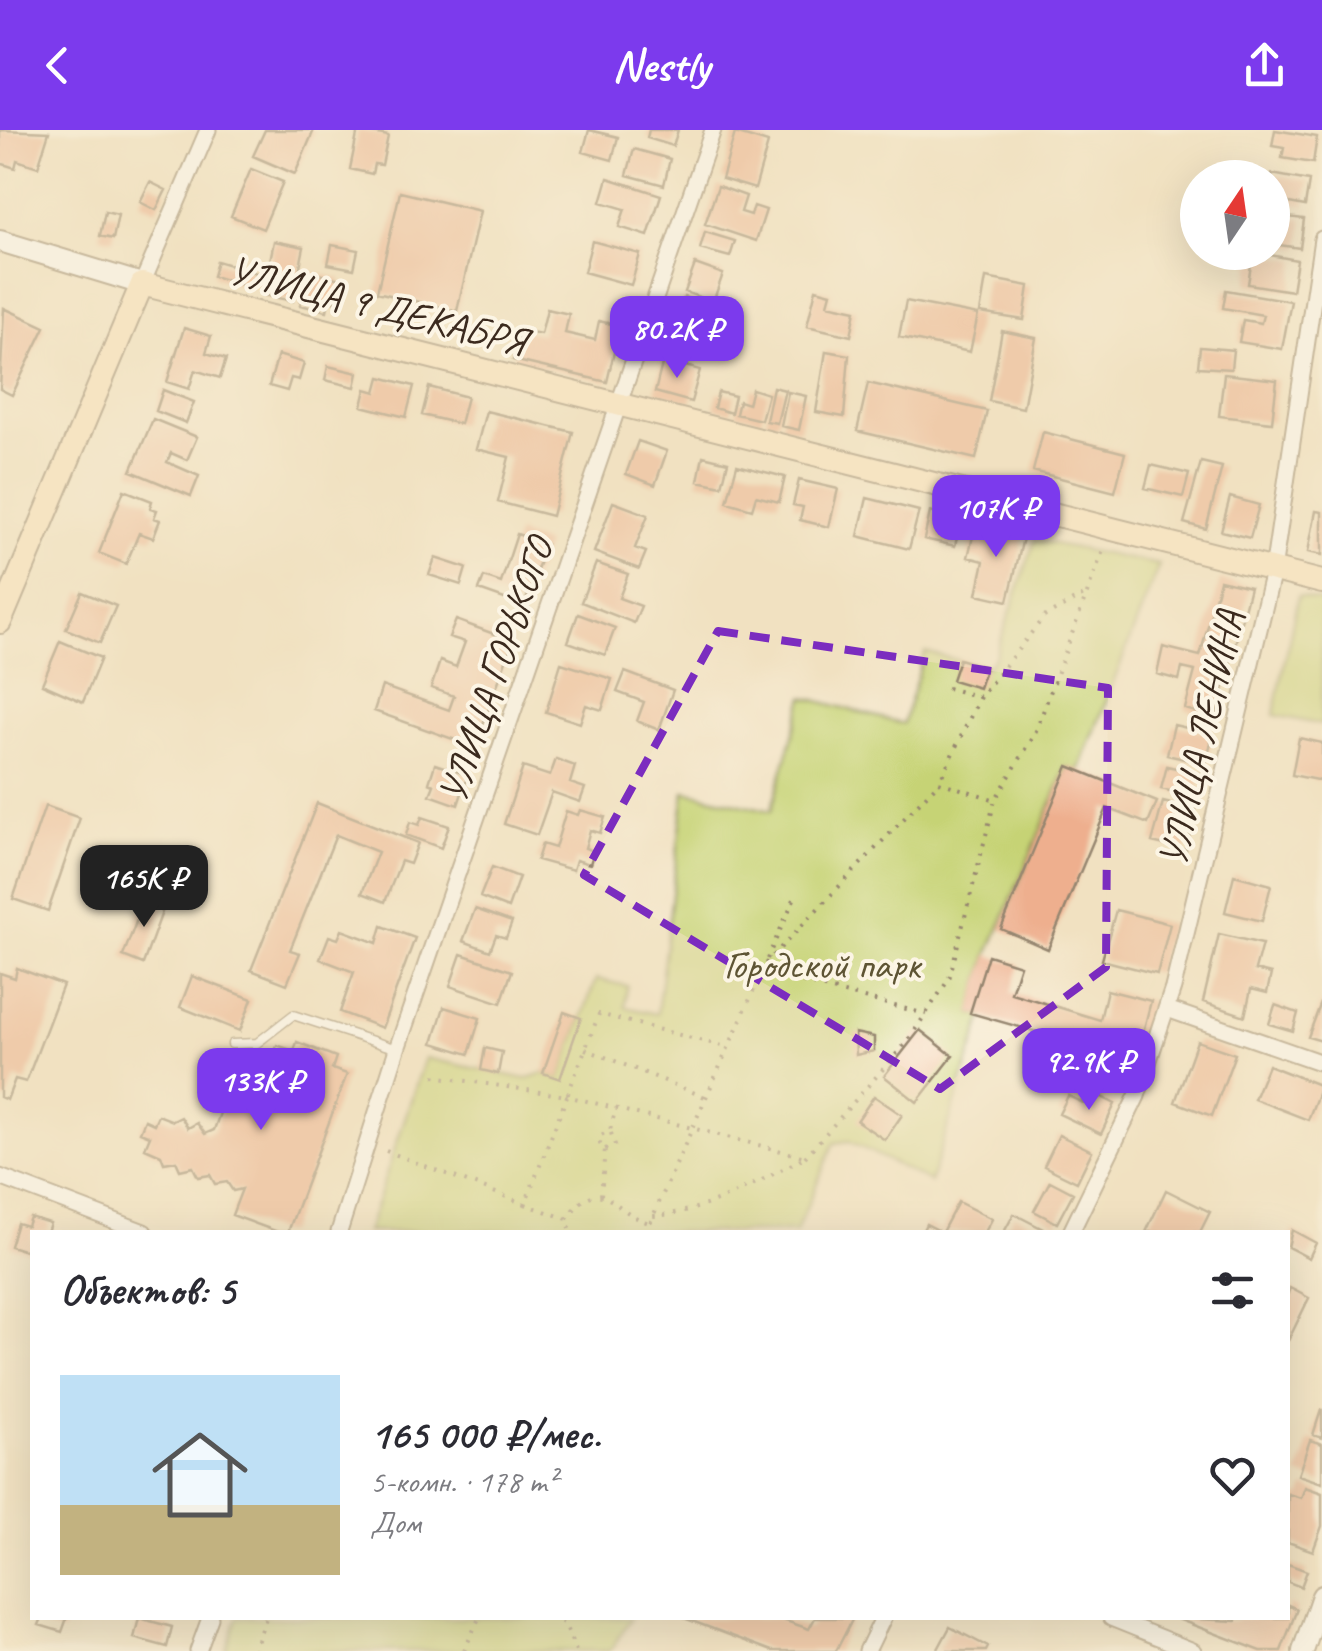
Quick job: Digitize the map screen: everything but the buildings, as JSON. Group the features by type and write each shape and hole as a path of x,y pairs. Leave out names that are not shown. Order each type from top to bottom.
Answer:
{"main road":[{"name":"УЛИЦА 9 ДЕКАБРЯ","path":"142,284 1322,582"},
{"path":"0,622 142,284"}],"street":[{"path":"142,284 208,130"},
{"name":"УЛИЦА ГОРЬКОГО","path":"340,1230 397,1048 714,130"},
{"name":"УЛИЦА ЛЕНИНА","path":"1072,1230 1137,1096 1167,1009 1274,571 1322,239"},
{"name":"УЛИЦА 9 ДЕКАБРЯ","path":"0,241 142,284"},
{"path":"1167,1009 1322,1063"},
{"path":"0,1176 139,1230"},
{"path":"1303,1651 1320,1607"},
{"path":"198,1651 209,1620"},
{"path":"867,1651 883,1620"},
{"path":"1116,1620 1193,1651"}],"lane":[{"path":"232,1044 258,1044 293,1015 397,1048"}],"path":[{"path":"653,1216 678,1214 714,1203 804,1157 907,1042 926,1014 949,978 995,800 1034,736 1105,546"},
{"path":"761,973 939,782 980,697 1044,617 1089,592"},
{"path":"947,688 980,697"},
{"path":"939,782 995,800"},
{"path":"647,1230 795,897"},
{"path":"761,973 926,1014"},
{"path":"526,1204 599,1014 726,1047"},
{"path":"585,1050 705,1097"},
{"path":"434,1076 568,1096 804,1157"},
{"path":"606,1149 616,1145 610,1130 616,1108"},
{"path":"606,1149 600,1144 602,1135 610,1130"},
{"path":"601,1195 606,1149"},
{"path":"386,1152 566,1219 570,1230"},
{"path":"566,1219 583,1200 601,1195 613,1198 631,1218 650,1223"},
{"path":"254,1651 265,1620"},
{"path":"464,1651 478,1620"},
{"path":"556,1620 564,1623 576,1651"}],"highlighted area":[{"path":"718,631 1108,688 1106,967 940,1089 584,875"}],"green space":[{"name":"Городской парк","path":"1035,540 1159,565 1079,771 1067,767 988,955 971,1013 983,1017 930,1182 849,1141 834,1143 797,1230 368,1230 425,1058 526,1079 543,1073 560,1079 596,979 627,986 625,1007 657,1014 685,791 771,811 804,697 903,724 925,652 986,667 995,657"},
{"path":"1298,596 1322,601 1322,725 1274,715"},
{"path":"236,1620 630,1620 610,1651 226,1651"}]}
